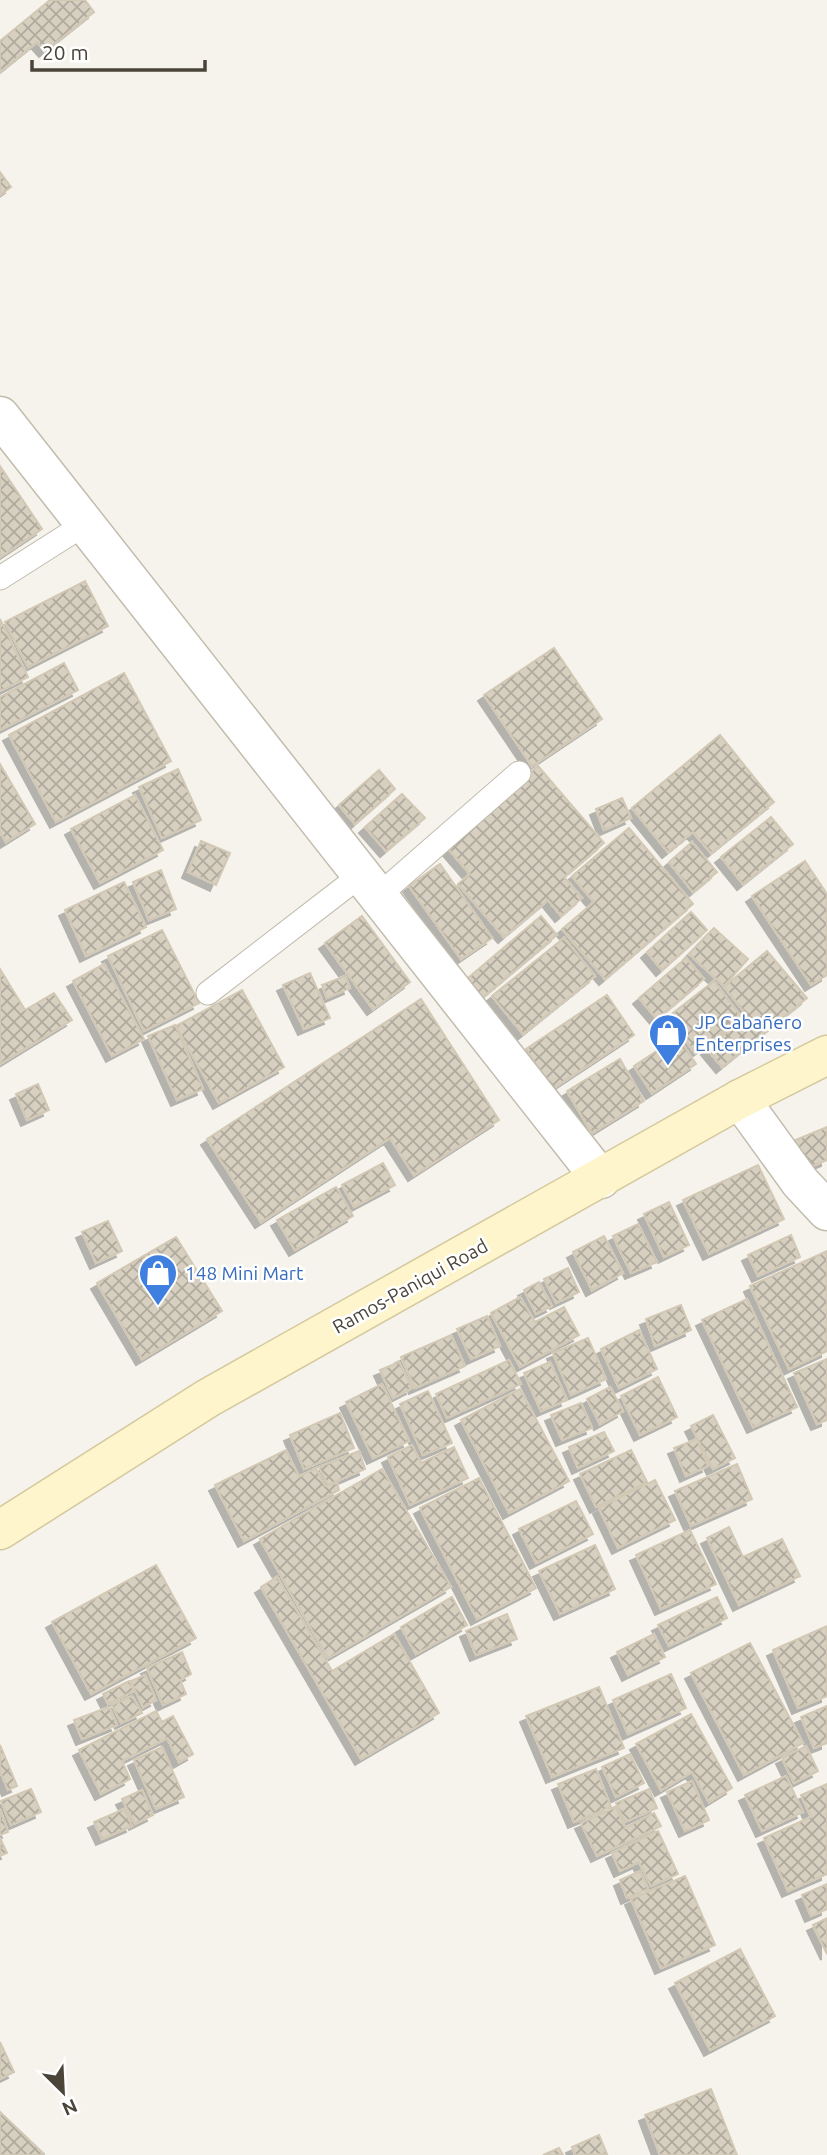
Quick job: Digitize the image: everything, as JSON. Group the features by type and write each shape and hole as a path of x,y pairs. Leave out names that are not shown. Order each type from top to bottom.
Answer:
{"main road":[{"name":"Ramos-Paniqui Road","path":"0,1530 208,1398 740,1099 827,1055"}],"street":[{"path":"0,416 601,1179"},
{"path":"740,1099 800,1182 827,1212"}],"lane":[{"path":"0,578 85,524"},
{"path":"208,993 369,886 519,773"}],"building":[{"path":"50,0 85,0 94,12 45,51 37,42 0,72 0,41"},
{"path":"0,172 11,187 0,195"},
{"path":"0,466 42,529 0,557"},
{"path":"85,581 108,626 28,667 5,622"},
{"path":"0,619 28,677 0,691"},
{"path":"554,648 602,719 532,766 484,695"},
{"path":"64,663 78,690 0,730 0,697"},
{"path":"124,673 171,761 56,822 9,735"},
{"path":"720,735 774,802 711,853 693,832 668,852 632,808"},
{"path":"0,764 35,824 6,842 0,832"},
{"path":"538,766 604,843 564,877 582,898 561,916 548,900 504,937 458,884 470,874 445,845"},
{"path":"178,769 201,820 162,838 139,787"},
{"path":"379,770 395,789 355,824 339,805"},
{"path":"402,794 425,818 386,851 365,827"},
{"path":"135,795 163,850 100,883 71,829"},
{"path":"622,798 631,818 604,830 596,809"},
{"path":"771,817 793,844 743,884 721,857"},
{"path":"629,828 693,904 605,979 562,929 594,902 572,876"},
{"path":"201,841 230,853 216,885 188,872"},
{"path":"692,842 717,872 693,892 669,862"},
{"path":"805,861 827,894 827,975 811,985 752,896"},
{"path":"440,864 492,938 461,959 409,886"},
{"path":"161,870 176,909 149,920 133,882"},
{"path":"124,882 146,927 86,956 65,910"},
{"path":"691,912 707,930 662,970 647,952"},
{"path":"362,916 410,982 373,1009 325,943"},
{"path":"541,916 557,935 478,1001 462,983"},
{"path":"714,928 748,959 724,986 689,954"},
{"path":"162,930 199,1003 144,1031 108,956"},
{"path":"564,938 595,976 523,1034 492,996"},
{"path":"767,951 807,998 722,1067 707,1049 747,1015 724,987"},
{"path":"686,958 704,979 657,1019 639,998"},
{"path":"104,964 144,1039 112,1056 73,981"},
{"path":"0,969 25,1010 54,993 72,1020 0,1064"},
{"path":"310,973 330,1018 304,1029 283,985"},
{"path":"345,976 350,988 327,998 322,985"},
{"path":"714,981 742,1018 695,1053 668,1017"},
{"path":"242,990 284,1067 219,1103 176,1026"},
{"path":"607,995 634,1035 552,1089 526,1049"},
{"path":"421,999 499,1120 414,1175 390,1138 261,1222 207,1139"},
{"path":"175,1025 203,1089 177,1100 148,1036"},
{"path":"678,1037 696,1064 652,1093 634,1066"},
{"path":"620,1059 644,1101 592,1133 567,1091"},
{"path":"38,1084 49,1110 27,1120 16,1094"},
{"path":"827,1127 827,1160 805,1169 793,1141"},
{"path":"383,1163 395,1185 354,1207 342,1185"},
{"path":"758,1165 784,1219 709,1254 683,1200"},
{"path":"336,1187 353,1216 295,1250 277,1220"},
{"path":"669,1202 689,1245 664,1257 644,1214"},
{"path":"108,1221 122,1251 96,1263 82,1232"},
{"path":"638,1224 657,1262 631,1273 613,1236"},
{"path":"791,1235 800,1257 758,1276 748,1255"},
{"path":"604,1236 623,1273 592,1290 573,1252"},
{"path":"176,1237 222,1311 142,1359 97,1283"},
{"path":"827,1251 827,1351 789,1369 750,1286"},
{"path":"568,1268 579,1292 556,1303 544,1279"},
{"path":"539,1282 552,1306 536,1314 524,1290"},
{"path":"520,1297 535,1322 564,1307 579,1335 520,1367 491,1313"},
{"path":"747,1299 797,1407 753,1427 702,1320"},
{"path":"681,1305 691,1330 655,1346 646,1319"},
{"path":"487,1316 500,1346 471,1359 457,1329"},
{"path":"639,1330 657,1369 619,1388 601,1349"},
{"path":"451,1335 465,1366 415,1388 401,1357"},
{"path":"588,1338 606,1379 571,1395 553,1353"},
{"path":"827,1359 827,1420 817,1424 794,1373"},
{"path":"509,1360 521,1384 447,1418 436,1394"},
{"path":"399,1362 412,1388 393,1398 380,1370"},
{"path":"550,1362 567,1400 541,1411 524,1373"},
{"path":"658,1377 677,1417 640,1435 621,1396"},
{"path":"382,1384 409,1441 373,1458 346,1402"},
{"path":"610,1387 623,1411 600,1424 587,1399"},
{"path":"520,1389 569,1481 509,1513 461,1420"},
{"path":"428,1391 452,1443 423,1455 400,1404"},
{"path":"581,1403 592,1428 562,1440 551,1415"},
{"path":"340,1413 354,1448 304,1469 290,1435"},
{"path":"713,1415 735,1458 713,1469 691,1426"},
{"path":"604,1432 614,1451 578,1468 569,1447"},
{"path":"697,1439 708,1466 686,1476 674,1448"},
{"path":"412,1445 421,1463 454,1447 468,1478 410,1505 388,1457"},
{"path":"286,1450 299,1477 316,1468 325,1486 337,1483 339,1490 244,1541 215,1485"},
{"path":"631,1450 647,1482 596,1507 580,1474"},
{"path":"359,1451 365,1469 328,1485 319,1467"},
{"path":"737,1464 752,1499 691,1526 675,1491"},
{"path":"382,1469 451,1587 328,1658 260,1539"},
{"path":"479,1478 536,1588 477,1619 420,1508"},
{"path":"655,1480 675,1520 618,1548 599,1508"},
{"path":"576,1501 593,1534 536,1563 519,1529"},
{"path":"729,1527 743,1557 782,1539 800,1576 739,1605 707,1538"},
{"path":"690,1530 716,1584 661,1609 636,1555"},
{"path":"595,1545 615,1589 560,1614 539,1571"},
{"path":"156,1565 196,1638 91,1694 52,1622"},
{"path":"277,1577 332,1671 394,1634 439,1713 361,1759 261,1587"},
{"path":"452,1597 467,1625 416,1654 401,1627"},
{"path":"717,1597 727,1618 669,1646 658,1625"},
{"path":"507,1614 517,1639 476,1655 466,1631"},
{"path":"827,1626 827,1696 798,1708 773,1650"},
{"path":"654,1634 665,1657 628,1675 617,1652"},
{"path":"750,1643 803,1743 744,1775 691,1673"},
{"path":"182,1652 191,1674 180,1680 186,1694 163,1705 147,1668"},
{"path":"671,1674 686,1708 628,1734 613,1700"},
{"path":"145,1675 156,1700 143,1707 131,1681"},
{"path":"129,1681 134,1691 108,1704 103,1694"},
{"path":"599,1687 624,1748 552,1777 526,1716"},
{"path":"132,1696 142,1713 121,1723 112,1705"},
{"path":"827,1706 827,1743 814,1748 801,1717"},
{"path":"109,1707 117,1725 82,1739 74,1720"},
{"path":"156,1711 162,1722 173,1716 193,1754 179,1762 167,1738 122,1761 130,1779 101,1794 79,1750"},
{"path":"691,1714 732,1788 709,1802 692,1772 661,1790 636,1744"},
{"path":"0,1745 17,1786 8,1790 0,1771"},
{"path":"806,1746 818,1771 794,1783 782,1758"},
{"path":"162,1747 184,1797 156,1809 134,1760"},
{"path":"630,1754 644,1783 616,1797 602,1767"},
{"path":"596,1769 611,1807 574,1822 558,1784"},
{"path":"786,1776 803,1812 762,1831 745,1795"},
{"path":"692,1781 709,1820 685,1831 667,1792"},
{"path":"827,1784 827,1874 788,1891 764,1838 811,1817 801,1795"},
{"path":"31,1789 41,1812 11,1825 1,1801"},
{"path":"649,1789 657,1808 625,1822 616,1803"},
{"path":"142,1790 153,1815 135,1824 122,1799"},
{"path":"616,1807 625,1828 654,1813 661,1826 597,1856 581,1823"},
{"path":"0,1809 8,1832 0,1835"},
{"path":"124,1809 132,1826 102,1839 94,1822"},
{"path":"658,1831 678,1874 651,1886 639,1862 620,1871 612,1853"},
{"path":"0,1838 7,1853 0,1856"},
{"path":"640,1871 648,1889 627,1898 620,1880"},
{"path":"685,1876 715,1945 661,1968 631,1899"},
{"path":"827,1884 827,1909 811,1916 802,1895"},
{"path":"827,1918 827,1954 813,1925"},
{"path":"740,1949 775,2016 710,2050 675,1983"},
{"path":"0,2042 14,2072 0,2079"},
{"path":"711,2089 737,2155 660,2155 645,2115"},
{"path":"0,2112 44,2154 44,2155 0,2155"},
{"path":"599,2135 607,2154 575,2155 572,2147"},
{"path":"559,2148 563,2155 543,2155"}],"place":[{"name":"JP Cabañero Enterprises","path":"668,1067"},
{"name":"148 Mini Mart","path":"158,1307"}]}
